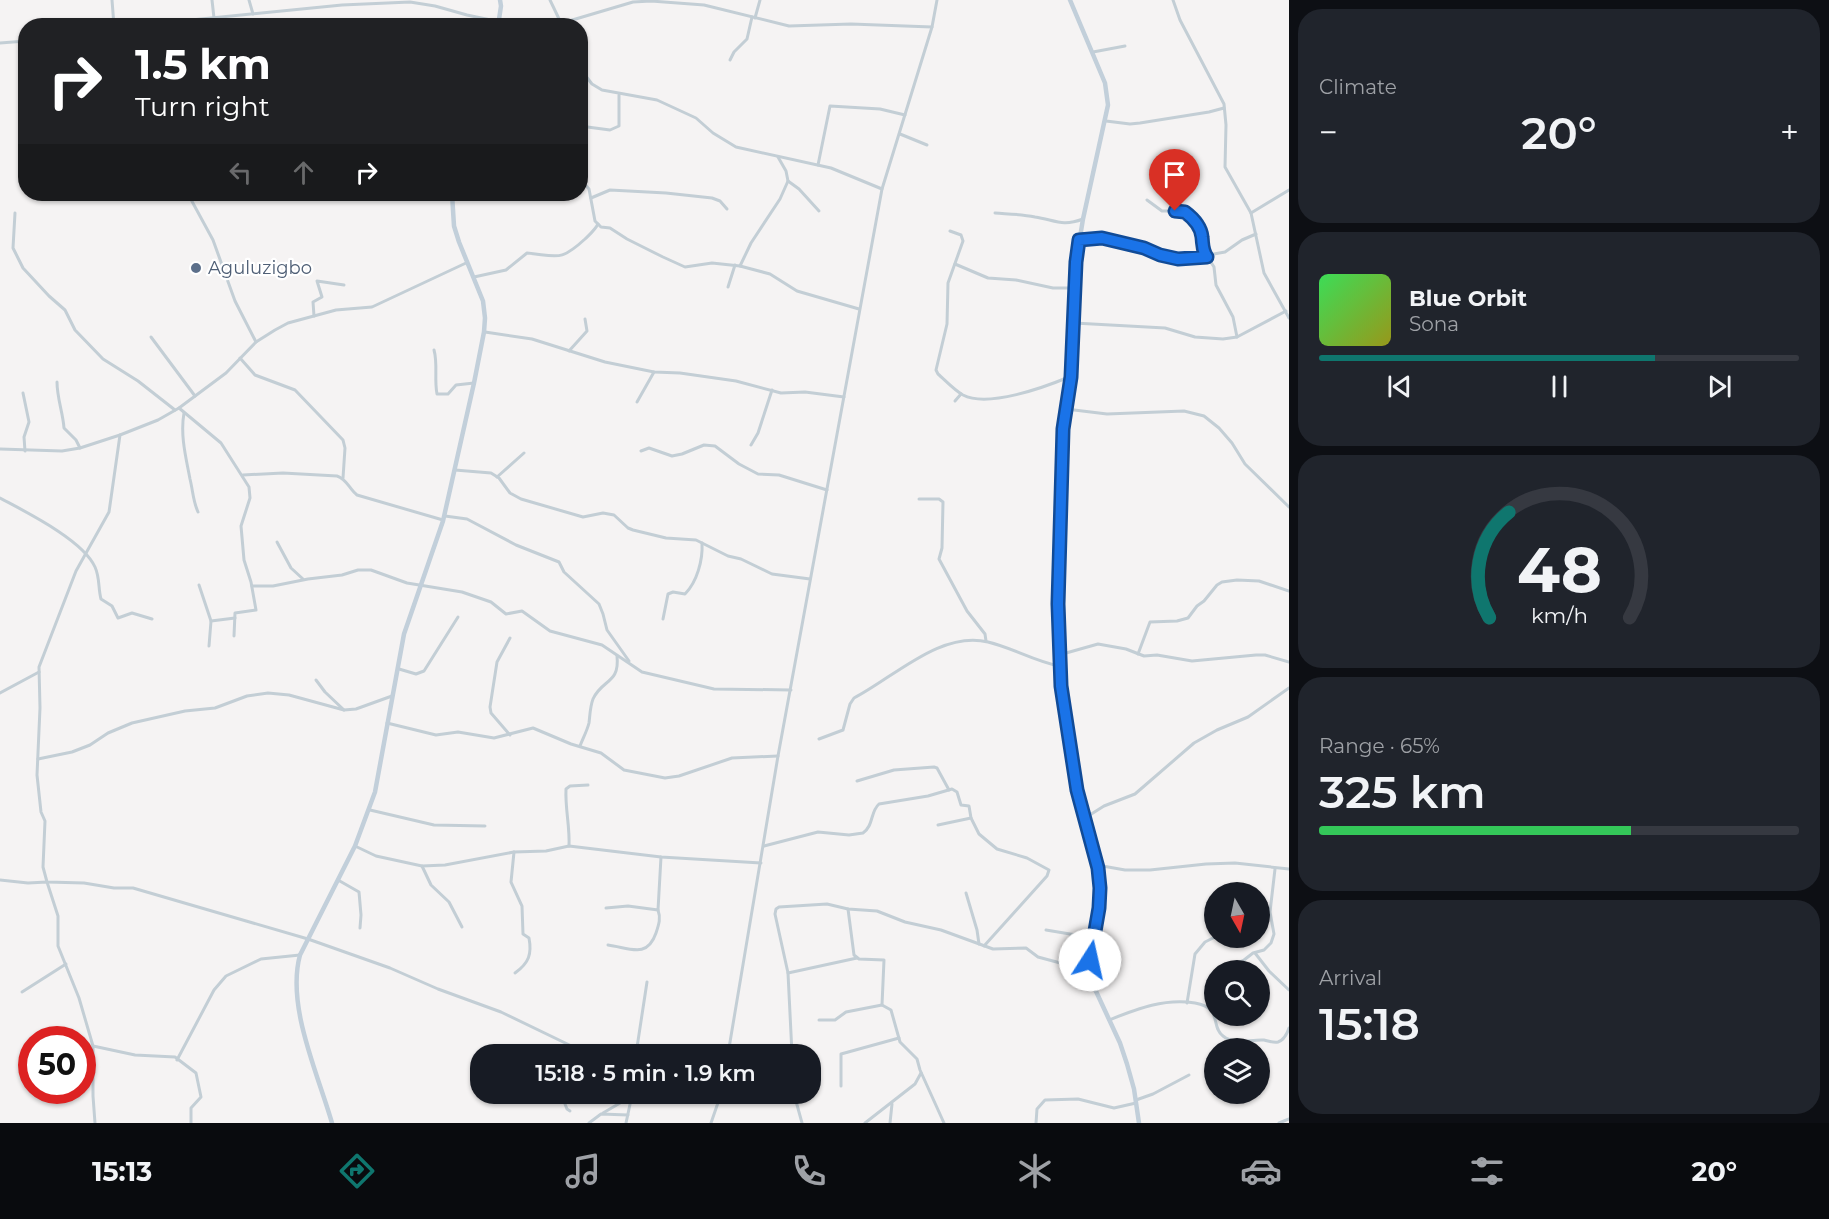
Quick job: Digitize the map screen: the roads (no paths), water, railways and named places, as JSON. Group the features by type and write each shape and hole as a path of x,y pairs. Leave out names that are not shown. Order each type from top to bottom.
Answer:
{"main road":[{"path":"499,18 500,0"},
{"path":"1070,0 1108,95 1106,121 1079,240 1071,377 1066,409 1058,604 1059,666 1073,766 1097,865 1100,888 1090,971 1094,987 1128,1064 1139,1123"},
{"path":"332,1123 306,1037 298,1003 296,977 300,955 355,846 375,792 404,634 444,518 474,382 484,332 483,301 454,226 452,201"}],"street":[{"path":"112,0 113,18"},
{"path":"213,0 214,18 390,1 435,6 480,18"},
{"path":"249,0 254,14"},
{"path":"340,0 342,5"},
{"path":"550,0 558,18"},
{"path":"730,60 734,52 747,39 760,0"},
{"path":"730,1044 778,756 882,189 932,27 937,0"},
{"path":"1173,0 1180,20 1223,102 1226,125 1225,167 1251,213 1264,273 1289,318"},
{"path":"586,18 622,5 651,1 704,5 789,26 851,24 932,27"},
{"path":"0,43 18,42"},
{"path":"1091,53 1125,46"},
{"path":"588,79 602,90 657,100 696,118 713,133 736,147 831,168 882,189"},
{"path":"588,127 610,130 619,126 619,94"},
{"path":"818,165 830,106 880,109 905,115"},
{"path":"1106,121 1140,123 1224,108"},
{"path":"900,134 927,145"},
{"path":"740,266 755,237 780,199 788,181 786,171 778,157"},
{"path":"788,181 800,189 819,211"},
{"path":"588,188 593,218 598,224 685,267 712,263 740,266 770,274 797,291 859,309"},
{"path":"591,198 610,190 677,194 717,199 727,208"},
{"path":"1251,213 1289,190"},
{"path":"1147,200 1162,211 1182,210 1190,215 1200,230 1202,248 1214,267 1216,285 1233,317 1238,332 1237,337"},
{"path":"192,201 213,240 235,301 256,342"},
{"path":"15,213 13,248 22,268 64,310 75,330 103,359 184,413 221,443 243,475 250,492 249,504 241,526 243,549 256,610 235,613 234,636"},
{"path":"995,213 1037,217 1068,224 1083,219"},
{"path":"473,278 506,270 527,253 549,257 565,254 593,231 598,224"},
{"path":"950,231 963,238 960,253 948,283 947,324 936,372 961,394 975,398 998,397 1039,390 1071,377"},
{"path":"1079,240 1102,238 1178,259 1207,257 1226,252 1242,240 1256,234"},
{"path":"0,449 62,451 80,448 158,420 226,373 256,342 281,327 346,308 363,308 378,304 467,262"},
{"path":"954,264 982,276 1053,288 1075,288"},
{"path":"728,288 735,265"},
{"path":"314,316 313,302 322,297 317,281 344,285"},
{"path":"1074,323 1165,328 1204,338 1237,337 1286,311"},
{"path":"569,351 587,331 585,319"},
{"path":"484,332 532,339 605,362 654,372 680,373 736,381 781,393 805,392 844,397"},
{"path":"151,337 195,396"},
{"path":"434,350 437,363 436,394 446,394 456,385 474,382"},
{"path":"240,358 255,375 295,390 343,440 345,448 343,478"},
{"path":"637,402 654,372"},
{"path":"57,382 59,401 65,420 64,428 76,440 80,448"},
{"path":"751,445 758,433 772,390"},
{"path":"23,393 29,422 24,437 25,451"},
{"path":"955,401 961,394"},
{"path":"1066,409 1107,414 1184,411 1197,413 1212,421 1219,428 1245,464 1289,507"},
{"path":"184,413 182,422 184,455 192,499 198,512"},
{"path":"87,1026 57,941 58,916 43,867 45,821 40,806 37,775 39,672 44,650 75,573 109,512 120,435"},
{"path":"641,451 649,448 672,456 704,446 715,447 758,474 779,475 827,490"},
{"path":"498,477 524,453"},
{"path":"455,470 491,472 498,477 510,494 521,499 583,517 609,513 618,517 623,524 633,530 666,538 688,538 772,574 810,579"},
{"path":"243,475 284,473 337,476 343,478 357,495 444,518 467,519 516,545 559,562 564,572 599,604 607,630 630,663"},
{"path":"0,498 36,517 90,557 98,574 101,599 112,606 118,618 132,613 152,619"},
{"path":"919,499 939,499 943,502 942,548 939,559 967,611 985,634 986,641"},
{"path":"277,542 291,568 303,579"},
{"path":"663,620 668,594 673,592 685,594 689,590 700,565 702,543"},
{"path":"252,586 273,586 303,579 366,570 421,585 462,592 491,602 506,614 522,611 550,631 602,645 642,672 714,689 791,690"},
{"path":"1138,654 1150,622 1177,621 1188,618 1222,582 1259,581 1289,591"},
{"path":"199,585 211,621 209,646"},
{"path":"398,668 416,674 424,671 458,616"},
{"path":"211,621 235,618"},
{"path":"510,638 497,662 490,707 491,713 510,735"},
{"path":"819,739 843,730 850,704 854,698 922,656 958,642 986,641 1059,666"},
{"path":"1059,655 1098,644 1126,648 1138,654 1192,661 1265,656 1289,662"},
{"path":"580,746 588,727 593,699 598,690 610,682 614,676 618,668 617,656"},
{"path":"0,693 39,672"},
{"path":"316,680 344,710"},
{"path":"1085,818 1104,806 1135,794 1194,743 1248,717 1289,688"},
{"path":"38,759 72,752 132,723 185,711 215,708 247,696 268,693 289,695 344,710 356,709 392,696"},
{"path":"387,723 436,735 458,732 494,738 533,728 601,753 624,770 664,778 679,776 732,758 778,756"},
{"path":"857,781 894,770 936,767 949,790"},
{"path":"570,846 566,789 570,786 588,785"},
{"path":"764,846 818,832 849,835 863,833 871,825 875,808 879,804 949,790 957,792 961,805 969,806 970,819 979,834 997,849 1027,858 1047,868 1049,872 984,946"},
{"path":"369,810 434,825 485,826"},
{"path":"938,825 970,819"},
{"path":"355,846 376,856 422,866 445,865 514,852 546,851 570,846 661,858 760,863"},
{"path":"514,852 511,882 522,906 523,934 530,938 531,946 528,961 515,973"},
{"path":"608,945 642,950 653,942 660,916 658,910 661,858"},
{"path":"1097,865 1125,870 1150,870 1235,863 1289,869"},
{"path":"422,866 431,885 449,903 462,927"},
{"path":"1270,944 1274,932 1270,916 1275,869"},
{"path":"0,880 133,888 308,939 390,968 438,989 501,1012 565,1044"},
{"path":"338,880 359,892 360,928"},
{"path":"966,893 979,944"},
{"path":"792,1044 789,973 776,920 776,909 779,907 815,903 877,911 904,922 947,932 984,946 1004,950 1026,948 1038,957 1090,971"},
{"path":"606,908 628,906 658,910"},
{"path":"848,909 856,958"},
{"path":"1046,930 1094,938"},
{"path":"1187,1003 1195,954 1204,943"},
{"path":"1244,960 1266,948"},
{"path":"1255,953 1269,971 1289,990"},
{"path":"177,1060 214,990 226,976 261,959 300,955"},
{"path":"789,973 856,958 884,960 882,1005"},
{"path":"22,992 66,964"},
{"path":"638,1044 647,982"},
{"path":"1109,1020 1154,1004 1195,1003 1211,1010 1219,1032 1234,1041 1275,1042 1284,1037 1289,1028"},
{"path":"819,1020 835,1020 846,1012 882,1005 888,1007 892,1012 902,1045 915,1055 944,1123"},
{"path":"841,1086 841,1054 899,1038"},
{"path":"96,1047 135,1055 172,1056 193,1070 198,1077 201,1097 191,1108 192,1123"},
{"path":"865,1123 915,1084 921,1073"},
{"path":"1036,1123 1037,1109 1045,1100 1078,1100 1114,1108 1153,1094 1189,1075"},
{"path":"890,1123 893,1103"},
{"path":"94,1104 96,1123"},
{"path":"566,1104 570,1111"},
{"path":"589,1123 616,1104"},
{"path":"626,1123 630,1104"},
{"path":"711,1123 718,1104"},
{"path":"797,1104 802,1123"},
{"path":"601,1114 628,1115"},
{"path":"1279,1123 1289,1119"}],"place":[{"name":"Aguluzigbo","path":"196,268"}]}
